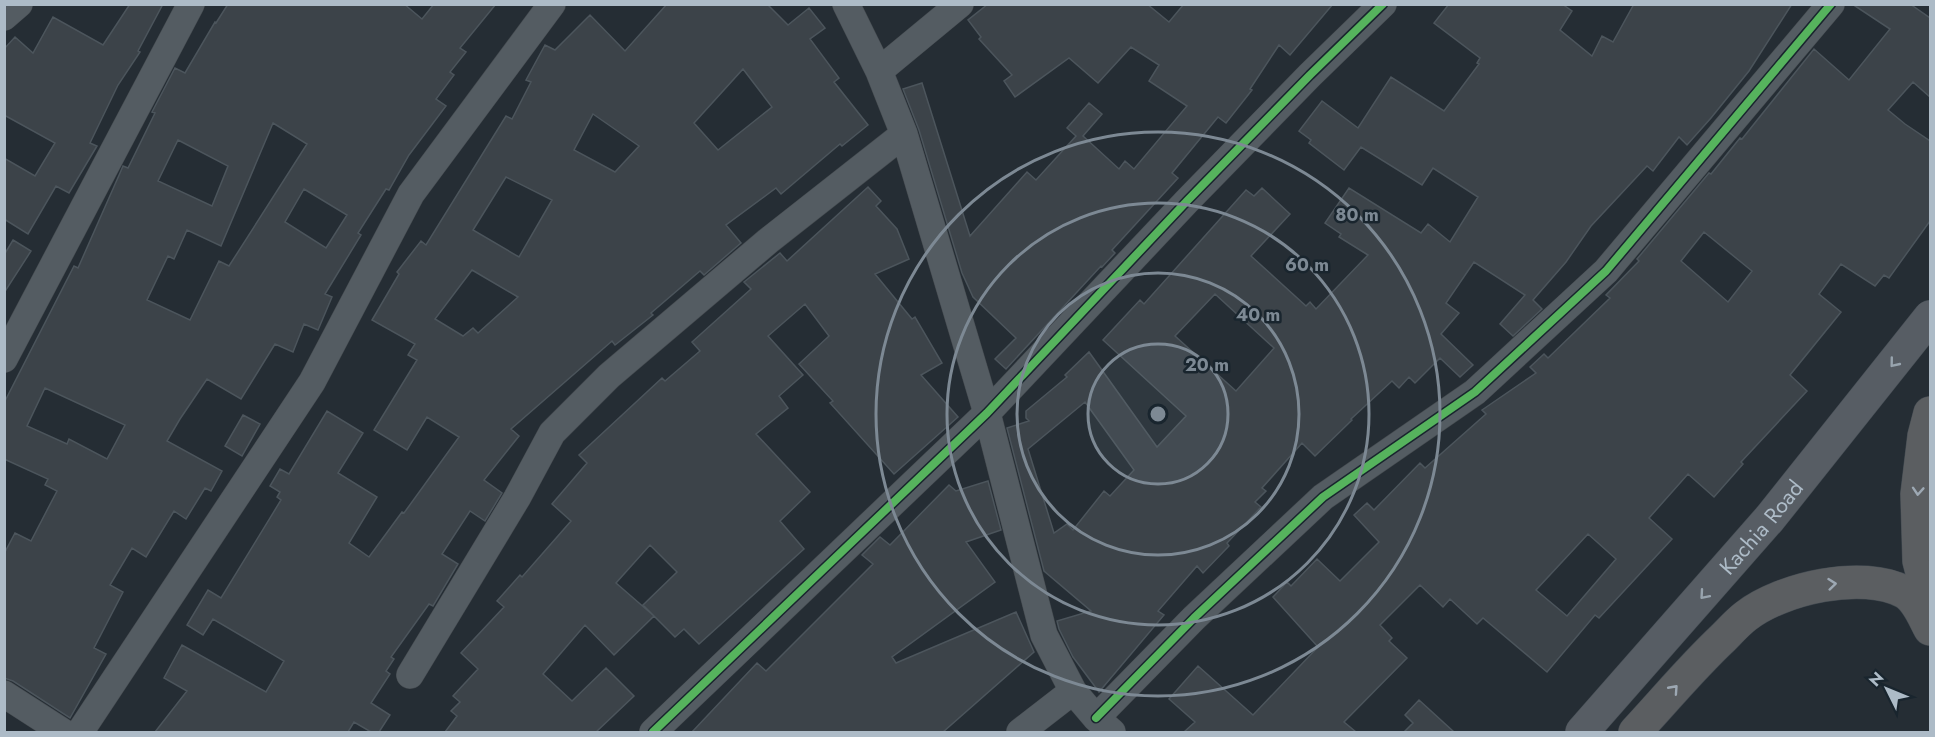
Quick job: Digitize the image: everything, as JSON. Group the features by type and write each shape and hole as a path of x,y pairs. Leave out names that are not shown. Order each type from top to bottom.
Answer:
{"highway":[{"path":"1930,413 1924,435 1917,494 1919,561 1930,603"},
{"path":"1635,732 1709,651 1747,615 1780,598 1823,585 1857,582 1884,585 1905,593 1916,603 1930,629"}],"main road":[{"name":"Kachia Road","path":"1582,732 1770,518 1930,317"}],"street":[{"path":"4,17 19,4"},
{"path":"4,359 191,4"},
{"path":"80,732 312,382 411,194 552,4"},
{"path":"846,4 879,71 904,134 987,413 1044,635 1073,691 1104,725 1194,618 1323,497 1475,392 1606,271 1831,4"},
{"path":"879,71 960,4"},
{"path":"653,732 987,413 1187,201 1383,4"},
{"path":"410,675 517,498 552,433 618,368 768,241 904,134"},
{"path":"1020,732 1073,691"},
{"path":"4,694 63,732"}],"building":[{"path":"130,4 163,4 138,51 140,52 118,85 90,143 97,146 69,193 56,186 28,234 4,219 4,158 35,176 55,143 4,115 4,49 15,37 33,53 53,17 103,45"},
{"path":"228,4 404,4 422,19 434,4 496,4 460,48 466,52 450,72 454,75 436,99 446,106 409,155 389,190 386,189 358,233 361,235 325,294 332,297 318,330 304,324 293,352 275,344 241,399 207,379 180,419 167,441 222,471 211,491 205,488 186,519 174,511 146,557 132,548 110,585 123,592 94,648 106,654 70,718 13,681 4,678 4,554 15,533 31,541 57,491 45,485 48,479 4,459 4,403 74,266 78,268 123,166 128,168 155,113 152,112 175,68 185,73","holes":["273,123 307,144 229,266 219,261 190,320 147,300 168,256 174,259 187,230 221,246","178,140 228,166 212,206 158,181","304,189 347,215 326,248 285,222","45,388 125,425 107,459 69,439 67,444 27,426"]},
{"path":"667,4 767,4 788,25 809,8 825,28 810,39 839,78 834,82 868,125 842,146 840,144 781,194 776,188 726,225 741,243 704,275 700,271 651,313 653,315 615,345 612,341 511,429 519,436 484,480 502,493 485,521 470,511 442,554 458,564 433,606 429,604 391,657 394,659 386,671 390,674 371,703 390,715 379,732 371,732 354,722 348,732 155,732 187,691 164,678 182,645 266,692 284,661 213,619 203,635 187,625 208,590 221,598 281,500 277,497 280,492 270,486 280,469 289,474 327,411 363,433 338,473 377,497 349,543 369,557 459,437 427,417 407,450 374,430 417,360 408,355 415,344 372,320 399,274 397,272 421,241 426,245 506,116 512,119 531,82 526,80 545,45 555,50 590,15 625,51","holes":["743,69 772,107 718,150 694,123","593,114 639,146 615,172 574,150","506,177 552,200 519,257 473,230","472,270 518,297 478,333 473,328 463,336 435,319"]},
{"path":"988,4 1147,4 1169,22 1184,4 1333,4 1290,55 1279,45 1250,89 1252,90 1226,123 1218,117 1172,173 1178,178 1112,250 1115,253 1006,369 995,359 1016,338 973,297 962,273 919,130 903,89 922,83 970,236 1027,172 1036,180 1076,136 1067,128 1089,103 1102,114 1083,136 1119,169 1125,161 1134,169 1187,106 1149,81 1159,65 1131,47 1098,83 1069,58 1015,97 1004,81 1012,75 979,39 981,37 968,20"},
{"path":"1449,4 1562,4 1572,11 1560,30 1592,56 1602,36 1613,42 1634,4 1792,4 1749,71 1711,118 1687,145 1679,137 1653,171 1647,166 1591,226 1566,262 1533,300 1542,309 1513,336 1500,324 1525,295 1474,262 1446,303 1459,313 1441,334 1473,365 1460,377 1440,358 1415,383 1409,377 1399,388 1392,381 1315,456 1302,443 1262,488 1266,491 1255,502 1261,507 1203,573 1197,566 1158,611 1164,615 1099,692 1073,657 1057,621 1091,611 1044,571 1007,428 1029,421 1026,418 1026,411 1067,377 1065,375 1089,352 1157,447 1186,416 1103,340 1140,300 1144,304 1246,190 1254,196 1262,188 1290,214 1251,256 1306,306 1310,302 1316,309 1368,255 1339,237 1341,234 1325,223 1349,188 1421,233 1428,224 1450,242 1478,197 1433,168 1422,185 1361,147 1344,170 1309,143 1311,140 1299,131 1322,101 1358,128 1391,77 1444,111 1479,64 1477,63 1480,58 1434,23","holes":["1215,294 1274,348 1236,391 1175,336","1085,402 1134,470 1110,496 1104,491 1073,530 1067,524 1054,533 1028,449"]},
{"path":"1852,4 1910,4 1930,18 1930,97 1913,82 1888,110 1930,141 1930,221 1889,278 1884,275 1875,286 1841,264 1819,294 1841,312 1790,375 1807,391 1741,462 1743,464 1714,497 1688,474 1649,518 1672,539 1599,618 1595,615 1547,672 1483,618 1477,624 1450,599 1443,607 1420,585 1380,625 1392,638 1389,641 1407,658 1344,722 1356,732 1184,732 1195,722 1169,699 1198,666 1253,715 1318,647 1273,597 1287,582 1291,586 1317,559 1340,581 1379,542 1354,515 1367,503 1374,510 1420,463 1425,468 1486,414 1482,410 1536,373 1530,367 1544,354 1548,358 1610,298 1606,295 1639,261 1637,259 1709,173 1711,174 1740,138 1742,139 1814,49 1849,80 1890,29","holes":["1704,232 1752,271 1728,302 1681,261","1588,534 1616,559 1567,616 1536,590"]},
{"path":"868,187 881,201 876,206 897,229 909,259 875,274 912,319 915,317 942,363 921,375 958,417 894,474 830,403 833,401 799,364 829,336 805,304 768,336 803,375 779,396 788,408 756,434 810,492 780,521 804,549 699,644 684,629 675,637 654,616 614,655 585,625 543,674 572,701 606,668 634,696 596,732 445,732 457,716 451,711 460,702 453,696 478,669 461,653 504,607 497,601 520,575 522,577 571,521 552,504 587,463 579,455 662,378 665,381 700,351 692,342 751,289 744,282 780,253 787,261","holes":["650,545 677,572 643,605 654,616 616,583"]},
{"path":"13,240 31,251 4,293 4,255"},
{"path":"243,415 260,424 242,456 225,446"},
{"path":"988,481 1001,530 966,542 995,582 892,657 896,663 1016,612 1034,652 943,732 692,732 757,663 766,671 873,564 862,555 880,537 890,545 949,485 956,491"},
{"path":"1419,700 1454,732 1404,732 1413,723 1405,715"}],"cycle path":[{"path":"653,732 987,413 1187,201 1383,4"},
{"path":"1096,718 1194,618 1323,497 1475,392 1606,271 1831,4"}]}
